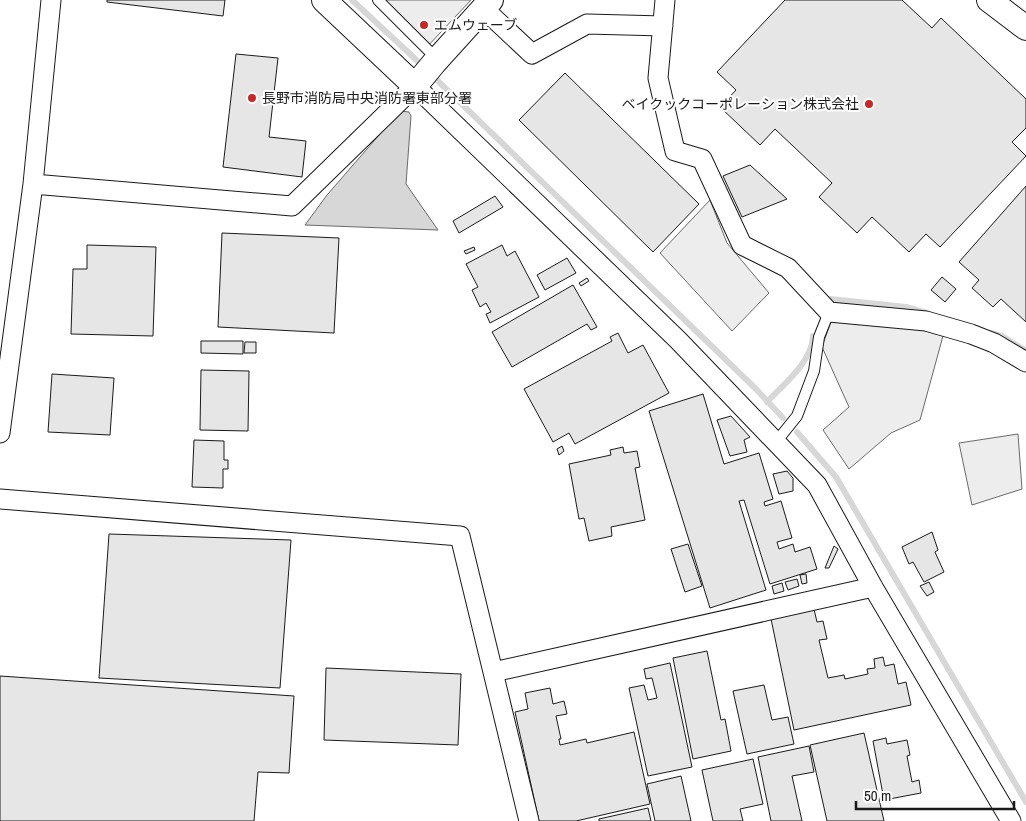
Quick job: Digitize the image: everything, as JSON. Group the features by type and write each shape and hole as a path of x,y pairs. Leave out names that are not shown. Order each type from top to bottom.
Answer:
{"street":[{"path":"0,432 34,184 51,0"},
{"path":"324,0 427,72 678,340 817,485 873,587 1011,821"},
{"path":"665,0 658,78 675,151 702,160 742,245 788,268 829,312 926,321 972,334 994,343 1026,362"},
{"path":"989,0 1026,28"},
{"path":"34,184 292,206 427,72 487,4 532,54 587,24 663,26"},
{"path":"0,499 460,536 529,821"},
{"path":"493,672 873,587"}],"lane":[{"path":"378,0 427,72"},
{"path":"776,442 797,416 814,371 819,337 829,312"}],"shaded area":[{"name":"エムウェーブ","path":"372,0 471,0 425,49"},
{"path":"400,111 409,112 411,116 406,184 438,230 305,225 327,195"},
{"path":"710,200 727,243 769,293 732,331 660,253"},
{"path":"833,316 918,329 943,336 920,420 891,433 849,469 823,430 849,407 822,347"},
{"path":"1018,434 1022,489 972,505 959,443"}],"building":[{"path":"107,0 225,0 223,16 107,2"},
{"path":"785,0 902,0 932,28 941,18 1026,99 1026,128 1012,142 1026,156 940,247 926,234 909,252 872,217 857,233 819,197 832,183 775,129 760,145 720,107 736,90 717,72"},
{"name":"長野市消防局中央消防署東部分署","path":"236,54 278,58 269,137 306,141 302,177 223,167"},
{"path":"565,73 699,204 653,252 519,120"},
{"path":"750,165 787,199 742,217 723,176"},
{"path":"1026,186 1026,322 1001,299 993,307 972,288 979,280 959,262"},
{"path":"495,196 503,207 459,233 453,221"},
{"path":"222,233 339,238 334,333 218,327"},
{"path":"87,245 156,247 153,336 71,334 73,269 87,269"},
{"path":"502,245 507,256 515,251 539,297 490,323 486,314 491,312 486,303 480,307 472,290 478,287 466,264"},
{"path":"474,247 475,250 466,254 464,251"},
{"path":"567,258 576,273 545,290 537,275"},
{"path":"942,277 956,289 945,302 931,290"},
{"path":"587,278 589,281 581,286 579,283"},
{"path":"573,285 597,327 591,330 587,324 512,367 492,332"},
{"path":"618,333 628,353 643,345 669,393 575,444 569,433 553,442 524,389 612,341 610,337"},
{"path":"201,341 243,341 243,354 201,353"},
{"path":"245,342 256,342 256,353 244,353"},
{"path":"201,370 249,371 248,431 200,430"},
{"path":"52,374 114,378 110,435 48,432"},
{"path":"703,394 724,464 759,453 773,499 764,502 765,506 781,501 792,538 777,542 779,549 793,544 795,552 810,547 817,569 770,584 744,500 739,501 766,590 710,608 649,411"},
{"path":"731,416 750,437 744,440 747,452 730,456 717,420"},
{"path":"194,440 224,441 224,460 228,460 228,469 223,469 223,488 192,487"},
{"path":"562,446 564,451 559,455 557,449"},
{"path":"623,447 624,453 637,451 640,467 635,468 645,520 611,527 612,536 589,541 584,518 579,519 569,464 611,455 610,450"},
{"path":"787,471 793,478 793,491 779,494 773,474"},
{"path":"932,532 938,550 935,552 944,572 924,582 913,562 909,564 902,547"},
{"path":"109,534 291,540 280,688 99,678"},
{"path":"688,544 702,586 685,592 671,549"},
{"path":"834,546 838,549 829,568 825,568"},
{"path":"806,574 807,583 802,584 800,575"},
{"path":"797,579 799,586 788,590 785,582"},
{"path":"929,582 934,592 927,596 920,586"},
{"path":"782,583 784,591 774,594 772,586"},
{"path":"813,605 817,622 823,621 827,639 819,640 828,678 844,675 845,679 868,674 867,669 875,668 874,659 883,657 885,666 894,664 898,684 906,682 911,705 794,730 770,614"},
{"path":"707,651 721,720 725,719 731,751 693,759 673,658"},
{"path":"670,663 692,767 648,776 629,688 644,685 648,700 657,698 652,678 646,679 644,669"},
{"path":"326,668 461,674 458,745 324,740"},
{"path":"0,676 294,696 289,773 258,772 254,821 0,821"},
{"path":"764,685 772,720 788,717 794,744 747,754 733,691"},
{"path":"550,688 553,704 564,701 567,714 556,716 561,739 559,739 560,745 586,739 587,743 634,732 650,804 576,821 539,821 515,712 528,709 525,693"},
{"path":"864,733 884,821 827,821 810,745"},
{"path":"886,738 887,744 907,740 910,755 907,756 912,782 919,780 921,793 884,800 873,741"},
{"path":"809,746 814,772 792,776 802,821 771,821 758,757"},
{"path":"753,759 763,804 740,809 743,821 713,821 702,770"},
{"path":"681,776 691,821 655,821 647,784"},
{"path":"648,808 651,821 599,821 599,819"}],"waterway":[{"path":"352,0 756,389 783,418"},
{"path":"830,299 906,307 927,313"},
{"path":"992,333 1002,336 1026,351"},
{"path":"767,402 802,364 808,355 813,336"},
{"path":"797,432 836,477 1026,802"}],"place":[{"name":"エムウェーブ","path":"424,25"},
{"name":"長野市消防局中央消防署東部分署","path":"252,98"},
{"name":"ベイクックコーポレーション株式会社","path":"869,104"}]}
